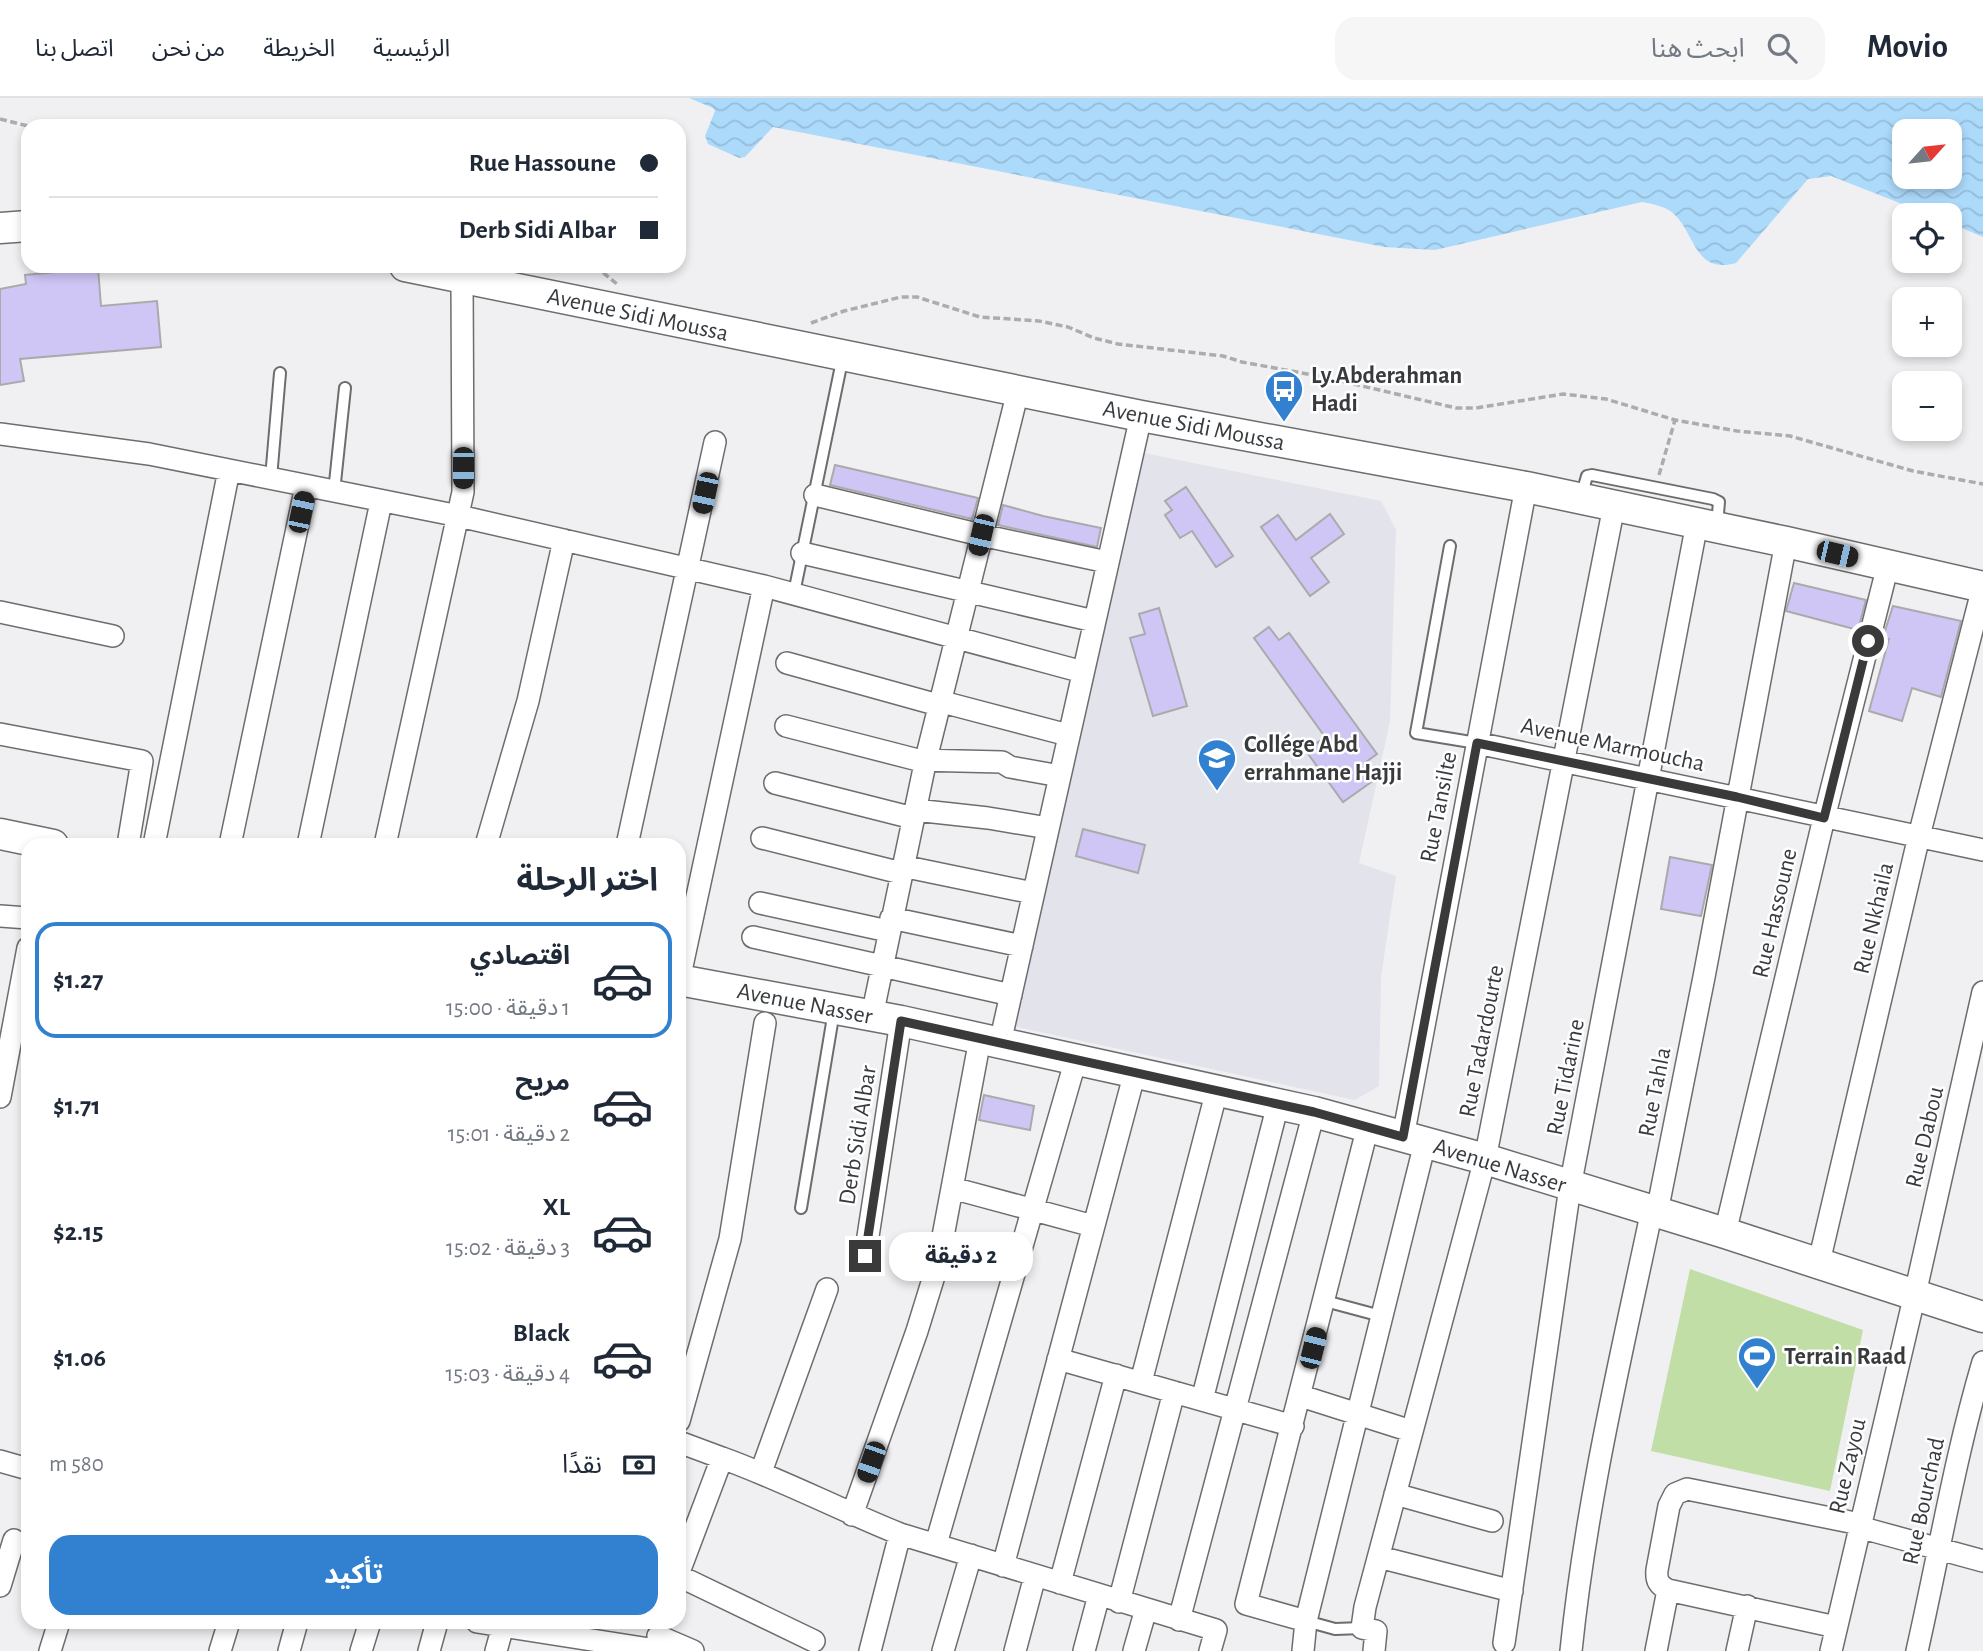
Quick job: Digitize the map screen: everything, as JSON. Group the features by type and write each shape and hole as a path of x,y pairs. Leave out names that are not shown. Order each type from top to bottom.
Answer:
{"street":[{"path":"0,228 21,226"},
{"name":"Avenue Sidi Moussa","path":"438,273 648,314 797,336 844,356 1141,416 1581,499 1983,587"},
{"path":"387,838 463,492 462,278"},
{"name":"Derb Sidi Albar","path":"865,1256 886,1019 881,966 926,759 1018,391"},
{"path":"852,1515 938,1263 952,1188 990,1041 1011,995 1141,416"},
{"path":"0,434 149,454 459,516 794,593 1083,673"},
{"path":"629,838 715,442"},
{"path":"155,838 229,470"},
{"path":"231,838 306,486"},
{"name":"Rue Tansilte","path":"1303,1651 1306,1621 1381,1316 1414,1140 1477,743 1526,488"},
{"path":"815,495 1107,562"},
{"path":"309,838 381,502"},
{"name":"Rue Tadardourte","path":"1362,1628 1365,1607 1411,1431 1485,1159 1614,506"},
{"name":"Rue Tidarine","path":"1504,1643 1570,1186 1648,778 1706,525"},
{"path":"488,838 528,701 564,540"},
{"name":"Rue Tahla","path":"1571,1651 1608,1418 1652,1210 1660,1197 1786,542"},
{"path":"802,552 1094,621"},
{"name":"Rue Hassoune","path":"1725,1233 1824,818 1888,565"},
{"path":"686,948 764,586"},
{"name":"Rue Nkhaila","path":"1819,1262 1919,836 1983,587"},
{"path":"0,612 113,636"},
{"path":"787,663 931,703 941,703 1069,735"},
{"path":"786,726 918,760 1002,762 1010,767 1060,776"},
{"path":"0,734 142,761 129,838"},
{"name":"Avenue Marmoucha","path":"1477,743 1983,850"},
{"path":"775,783 914,814 988,818 1048,828"},
{"path":"0,834 21,839"},
{"path":"762,838 901,869 1033,893"},
{"path":"760,903 1022,946"},
{"path":"0,916 21,918"},
{"path":"753,937 1011,995"},
{"name":"Avenue Nasser","path":"686,982 767,1011 834,1008 1314,1112 1485,1159 1652,1210 1983,1317"},
{"path":"0,1097 21,985"},
{"name":"Rue Dabou","path":"1915,1294 1983,992"},
{"path":"686,1396 730,1238 767,1011"},
{"path":"936,1544 1076,1059"},
{"path":"1003,1566 1135,1072"},
{"path":"1140,1382 1217,1090"},
{"path":"1202,1400 1278,1104"},
{"path":"1179,1620 1314,1112"},
{"path":"1306,1621 1246,1604 1368,1126"},
{"path":"952,1188 1093,1226"},
{"path":"761,1472 827,1289"},
{"name":"Rue Zayou","path":"1831,1651 1915,1294"},
{"path":"1058,1359 1293,1426"},
{"name":"Rue Bourchad","path":"1917,1651 1940,1551 1952,1477 1983,1362"},
{"path":"1060,1583 1116,1375"},
{"path":"1119,1602 1174,1392"},
{"path":"1301,1396 1411,1431"},
{"path":"686,1445 761,1472 852,1515 900,1534 1216,1630 1210,1651"},
{"path":"686,1555 722,1458"},
{"path":"0,1461 21,1467"},
{"path":"1836,1627 1668,1590 1657,1582 1669,1506 1675,1494 1687,1489 1859,1526 1983,1561"},
{"path":"1395,1493 1492,1521"},
{"path":"870,1651 900,1534"},
{"path":"0,1586 14,1539"},
{"path":"943,1651 971,1555"},
{"path":"1379,1557 1512,1591"},
{"path":"1015,1651 1035,1576"},
{"path":"686,1577 814,1641"},
{"path":"1656,1651 1668,1590"},
{"path":"1084,1651 1099,1595"},
{"path":"1737,1651 1747,1606"},
{"path":"1134,1651 1146,1609"},
{"path":"1362,1628 1376,1631 1374,1651"},
{"path":"50,1651 57,1629"},
{"path":"220,1651 227,1629"},
{"path":"289,1651 295,1629"},
{"path":"360,1651 367,1629"},
{"path":"429,1651 435,1629"},
{"path":"496,1651 502,1629"},
{"path":"536,1629 657,1640 693,1651"}],"lane":[{"path":"794,593 844,356"},
{"path":"271,478 280,373"},
{"path":"334,492 345,388"},
{"path":"1581,499 1584,481 1587,476 1592,475 1656,487 1719,502 1720,507 1706,525"},
{"name":"Avenue Marmoucha","path":"1450,546 1416,733 1477,743"},
{"path":"801,1208 834,1008"},
{"path":"1325,1301 1381,1316"},
{"path":"1306,1621 1335,1629 1362,1628"}],"path":[{"path":"0,119 21,124"},
{"path":"604,273 619,285"},
{"path":"797,336 844,311 901,297 917,297 980,317 1039,321 1068,327 1118,344 1223,356 1456,408 1476,408 1563,394 1606,399 1675,420 1737,431 1790,436 1913,471 1983,484"},
{"path":"1656,487 1675,420"}],"shaded area":[{"name":"Collége Abd errahmane Hajji","path":"1134,451 1381,501 1396,530 1390,721 1359,863 1396,876 1381,977 1379,1086 1355,1100 1008,1025"}],"green space":[{"name":"Terrain Raad","path":"1690,1269 1863,1330 1830,1491 1651,1451"}],"water":[{"path":"689,98 1983,98 1983,237 1962,228 1962,203 1900,203 1831,176 1808,179 1736,263 1712,263 1697,250 1673,213 1642,202 1435,250 1384,247 773,127 745,157 739,158 708,144 705,136 715,111"}],"building":[{"path":"98,273 101,306 157,301 161,347 20,359 24,381 0,385 0,289 26,284 25,275"},
{"path":"835,465 978,498 972,519 830,485"},
{"path":"1186,487 1233,556 1216,567 1192,531 1180,538 1165,515 1172,510 1165,501"},
{"path":"1003,505 1101,528 1097,547 998,525"},
{"path":"1330,514 1344,534 1311,558 1329,582 1310,596 1261,527 1278,515 1296,540"},
{"path":"1794,583 1866,600 1858,630 1786,611"},
{"path":"1893,606 1961,621 1941,697 1912,688 1902,721 1869,711 1889,639 1883,637"},
{"path":"1159,608 1187,706 1153,716 1130,638 1145,634 1139,614"},
{"path":"1269,627 1279,640 1289,633 1377,754 1366,762 1377,778 1343,802 1306,751 1325,737 1254,638"},
{"path":"1083,829 1145,845 1138,873 1076,856"},
{"path":"1670,857 1712,865 1701,916 1661,909"},
{"path":"984,1095 1034,1106 1030,1130 979,1120"}],"place":[{"name":"Ly.Abderahman Hadi","path":"1284,423"},
{"name":"Collége Abd errahmane Hajji","path":"1217,792"},
{"name":"Terrain Raad","path":"1757,1390"}],"route":[{"path":"865,1256 901,1021 1314,1112 1403,1137 1477,743 1737,797 1824,818 1868,641"}]}
